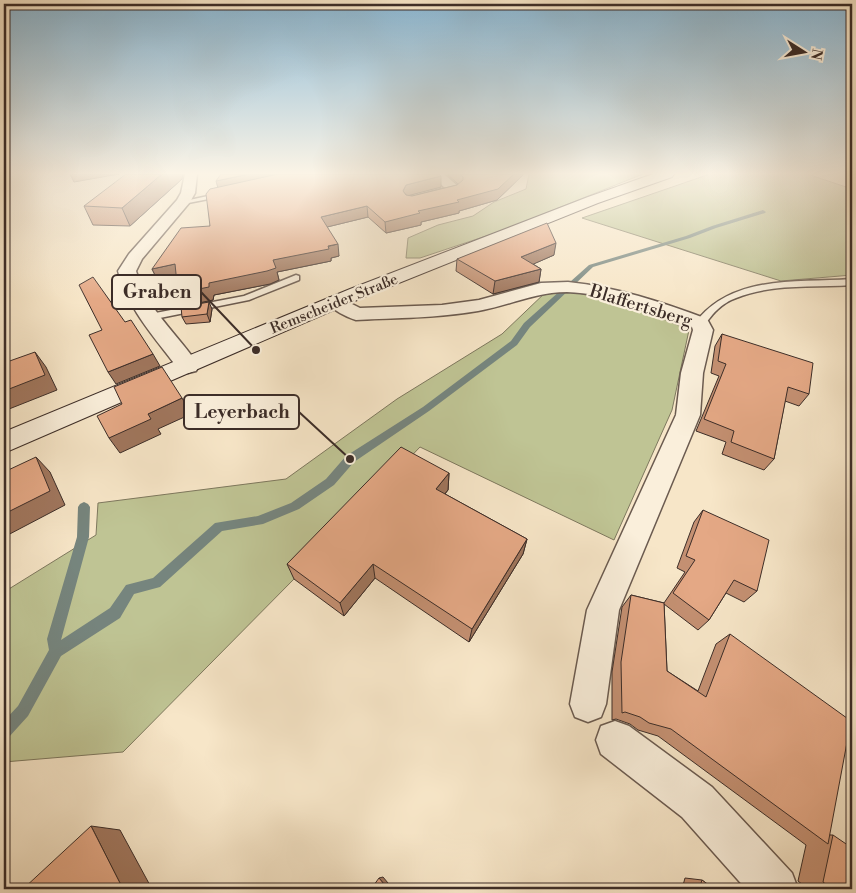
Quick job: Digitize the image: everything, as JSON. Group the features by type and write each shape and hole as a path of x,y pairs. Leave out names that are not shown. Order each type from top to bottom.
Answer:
{"main road":[{"name":"Remscheider Straße","path":"4,443 336,302 555,216"}],"street":[{"path":"171,216 135,257 127,271 130,286 150,317 188,366"},
{"name":"Blaffertsberg","path":"336,302 356,314 442,311 480,305 541,288 554,286 580,287 657,307 700,322 703,330 692,373 688,414 603,610 588,704"},
{"path":"615,740 697,802 776,889"}],"lane":[{"path":"150,317 246,298 296,278"},
{"path":"700,322 708,310 727,298 765,286 852,282"}],"green space":[{"path":"473,216 539,216 501,231 420,258 406,258 408,238 438,225"},
{"path":"589,216 852,216 852,275 781,281 582,218"},
{"path":"548,290 584,294 620,303 689,330 672,410 614,540 420,447 294,579 123,752 4,762 4,592 96,535 98,503 286,479 397,399 502,334"}],"building":[{"path":"209,216 327,216 321,217 338,244 328,246 329,249 273,260 276,268 267,271 209,283 209,287 178,293 175,264 152,269 181,228 210,226"},
{"path":"378,216 410,216 385,222"},
{"path":"547,223 556,243 521,257 541,269 495,281 457,259"},
{"path":"93,277 125,322 131,320 153,354 108,372 89,335 102,330 79,285"},
{"path":"209,302 207,314 182,317 181,307"},
{"path":"722,334 813,363 809,394 788,387 774,459 731,442 734,431 704,419 726,364 718,361"},
{"path":"35,352 45,375 4,391 4,363"},
{"path":"162,367 182,398 148,414 151,419 109,438 97,416 122,404 114,387"},
{"path":"401,447 449,473 436,489 527,539 472,629 373,564 340,603 287,564"},
{"path":"36,457 50,491 4,514 4,472"},
{"path":"703,510 769,540 757,591 734,580 709,620 673,593 695,560 686,556"},
{"path":"631,595 664,603 667,671 706,697 730,634 851,721 828,844 671,729 649,723 640,717 625,712 622,713 621,662"},
{"path":"91,826 123,889 23,889"},
{"path":"833,835 852,848 852,889 832,889 823,882"},
{"path":"379,878 388,889 371,889"},
{"path":"702,880 714,889 699,889"}],"waterway":[{"path":"56,651 115,613 130,589 156,583 219,526 259,521 295,506 330,482 350,459 426,409 514,343 527,325 591,266 751,216"},
{"path":"56,651 54,639 83,537 84,507"},
{"path":"4,732 23,711 56,651"}],"place":[{"name":"Graben","path":"256,350"},
{"name":"Leyerbach","path":"350,459"}]}
